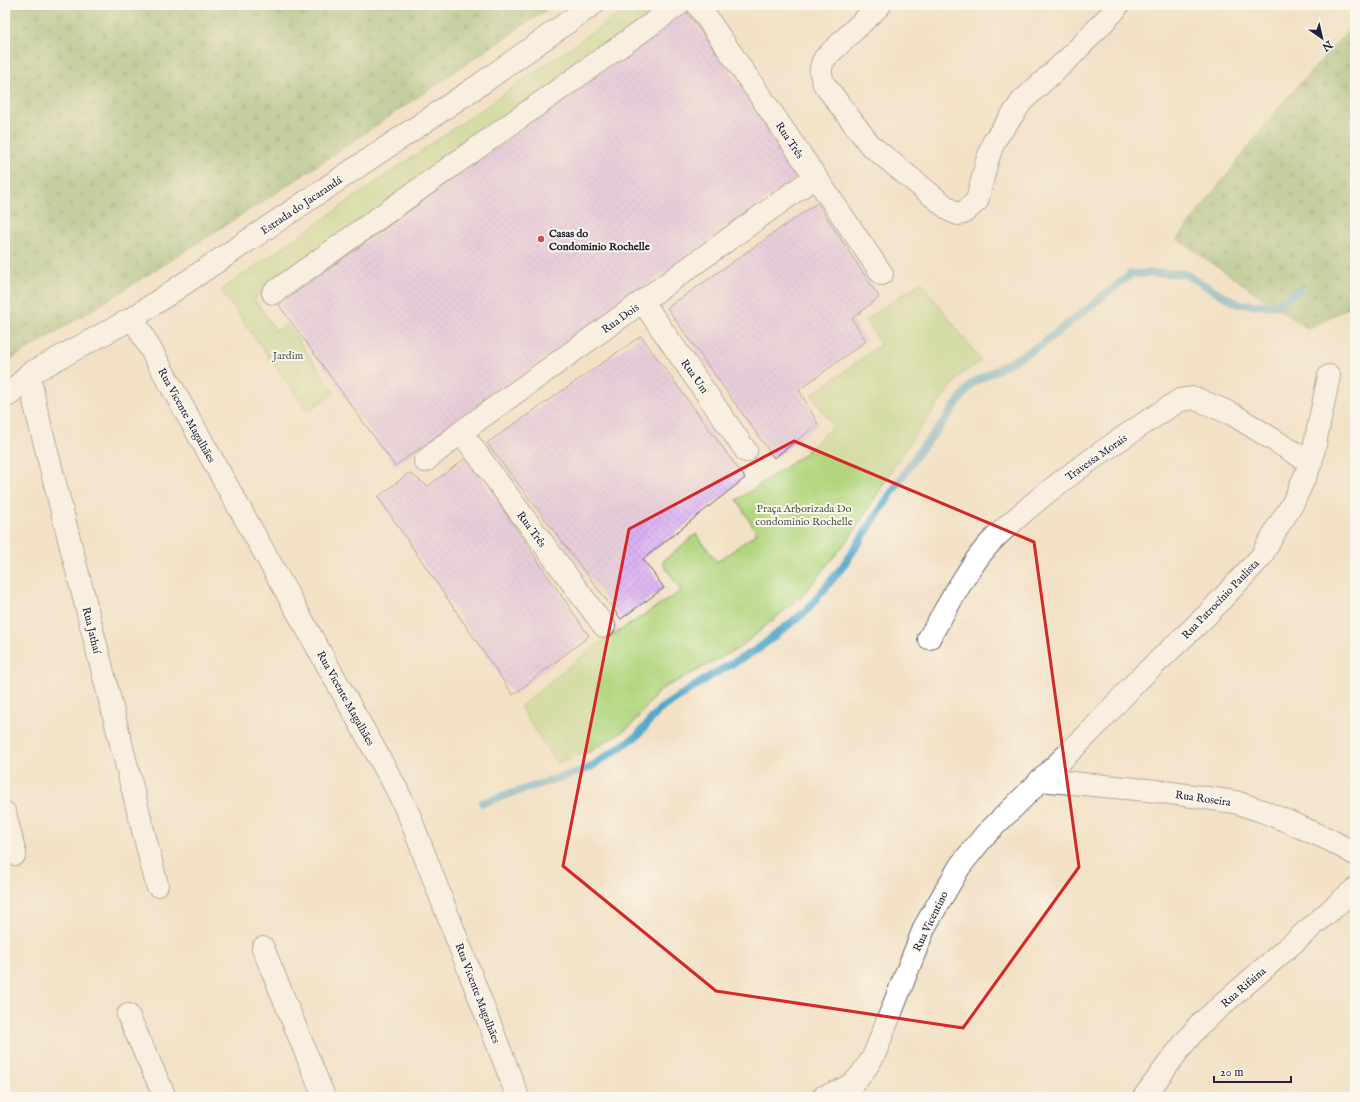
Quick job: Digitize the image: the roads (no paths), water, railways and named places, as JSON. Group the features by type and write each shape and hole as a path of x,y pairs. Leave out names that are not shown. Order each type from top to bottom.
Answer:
{"street":[{"name":"Estrada do Jacarandá","path":"5,396 9,395 29,374 133,318 482,83 592,5"},
{"path":"273,293 678,5"},
{"name":"Rua Três","path":"698,5 882,274"},
{"path":"880,5 825,58 820,66 820,74 824,84 870,146 951,211 958,214 967,211 978,201 987,161 994,141 1023,100 1071,56 1118,5"},
{"name":"Rua Dois","path":"425,461 461,432 815,177"},
{"name":"Rua Um","path":"643,302 746,451"},
{"name":"Rua Vicente Magalhães","path":"133,318 395,786 409,815 518,1097"},
{"name":"Rua Jathaí","path":"29,374 37,413 157,885"},
{"name":"Rua Patrocínio Paulista","path":"1040,780 1091,731 1138,681 1206,616 1261,557 1292,505 1311,462 1329,376"},
{"name":"Travessa Morais","path":"929,638 974,563 990,544 1010,525 1061,480 1180,400 1194,398 1232,414 1311,462"},
{"name":"Rua Três","path":"461,432 604,626"},
{"name":"Rua Roseira","path":"1040,780 1157,791 1235,802 1289,822 1330,840 1355,854"},
{"name":"Rua Vicentino","path":"822,1097 840,1092 855,1083 867,1068 874,1055 925,926 942,894 960,866 985,835 1040,780"},
{"path":"5,813 15,854"},
{"name":"Rua Rifaina","path":"1144,1097 1199,1025 1355,889"},
{"path":"263,948 324,1097"},
{"path":"128,1015 165,1097"}],"waterway":[{"path":"482,803 589,768 637,736 660,709 712,675 758,649 806,611 843,566 918,453 939,428 971,384 1041,345 1131,274 1183,273 1238,304 1276,306 1299,290"}],"place":[{"name":"Casas do Condominio Rochelle","path":"541,239"}],"park label":[{"name":"Jardim","path":"288,355"},
{"name":"Praça Arborizada Do condominio Rochelle","path":"804,514"}]}
